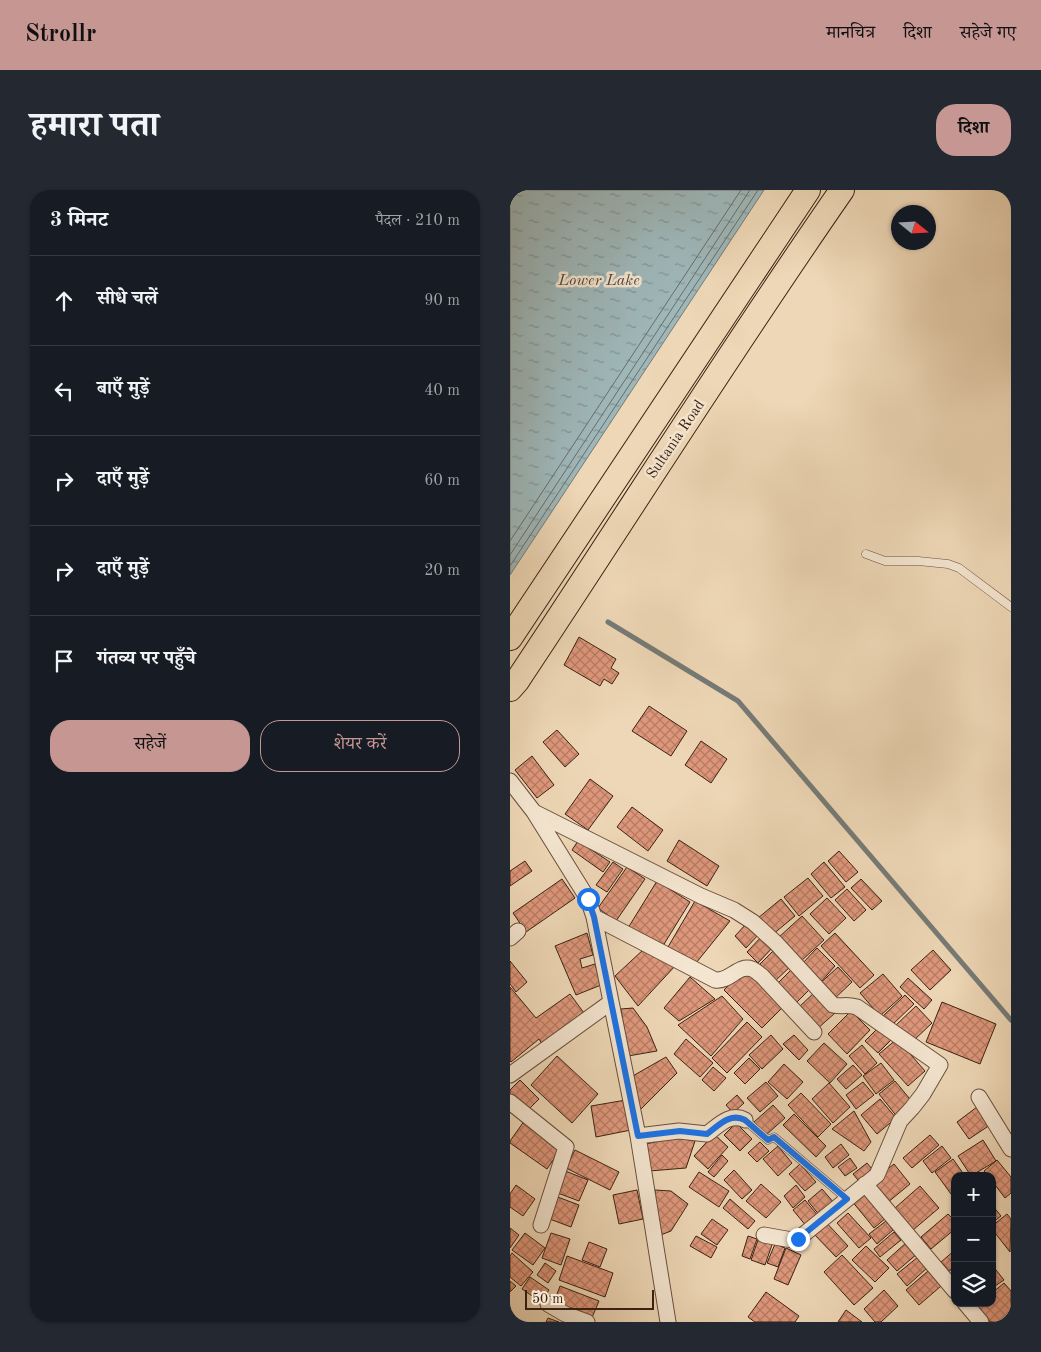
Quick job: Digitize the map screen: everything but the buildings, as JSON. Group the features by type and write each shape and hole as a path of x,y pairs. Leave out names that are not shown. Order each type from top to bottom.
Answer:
{"main road":[{"name":"Sultania Road","path":"510,638 808,190"},
{"name":"Sultania Road","path":"510,689 518,681 646,483 842,190"}],"street":[{"path":"510,781 534,812 588,899 594,917 638,1136 668,1322"},
{"path":"534,812 701,896 734,910 753,922 776,943 833,1005 848,1004 856,1008 940,1065 923,1094 900,1121 877,1175 798,1239 792,1240 764,1235"},
{"path":"594,917 715,980 726,979 740,969 752,969 762,976 814,1032"},
{"path":"510,1075 611,1002"},
{"path":"980,1097 1011,1149"},
{"path":"510,1102 566,1147 541,1225"},
{"path":"638,1136 680,1131 707,1134 727,1119 733,1117 745,1120"},
{"path":"865,1184 951,1286"},
{"path":"548,1304 564,1314 587,1322"},
{"path":"968,1307 981,1322"}],"lane":[{"path":"866,554 885,561 918,561 954,566 1011,608"},
{"path":"745,1120 768,1140 774,1137 847,1199"}],"water":[{"name":"Lower Lake","path":"510,190 764,190 510,575"}],"waterway":[{"path":"608,622 738,701 1011,1020"}],"route":[{"path":"588,899 594,917 638,1136 680,1131 707,1134 727,1119 733,1117 745,1120 768,1140 774,1137 847,1199 798,1239"}]}
